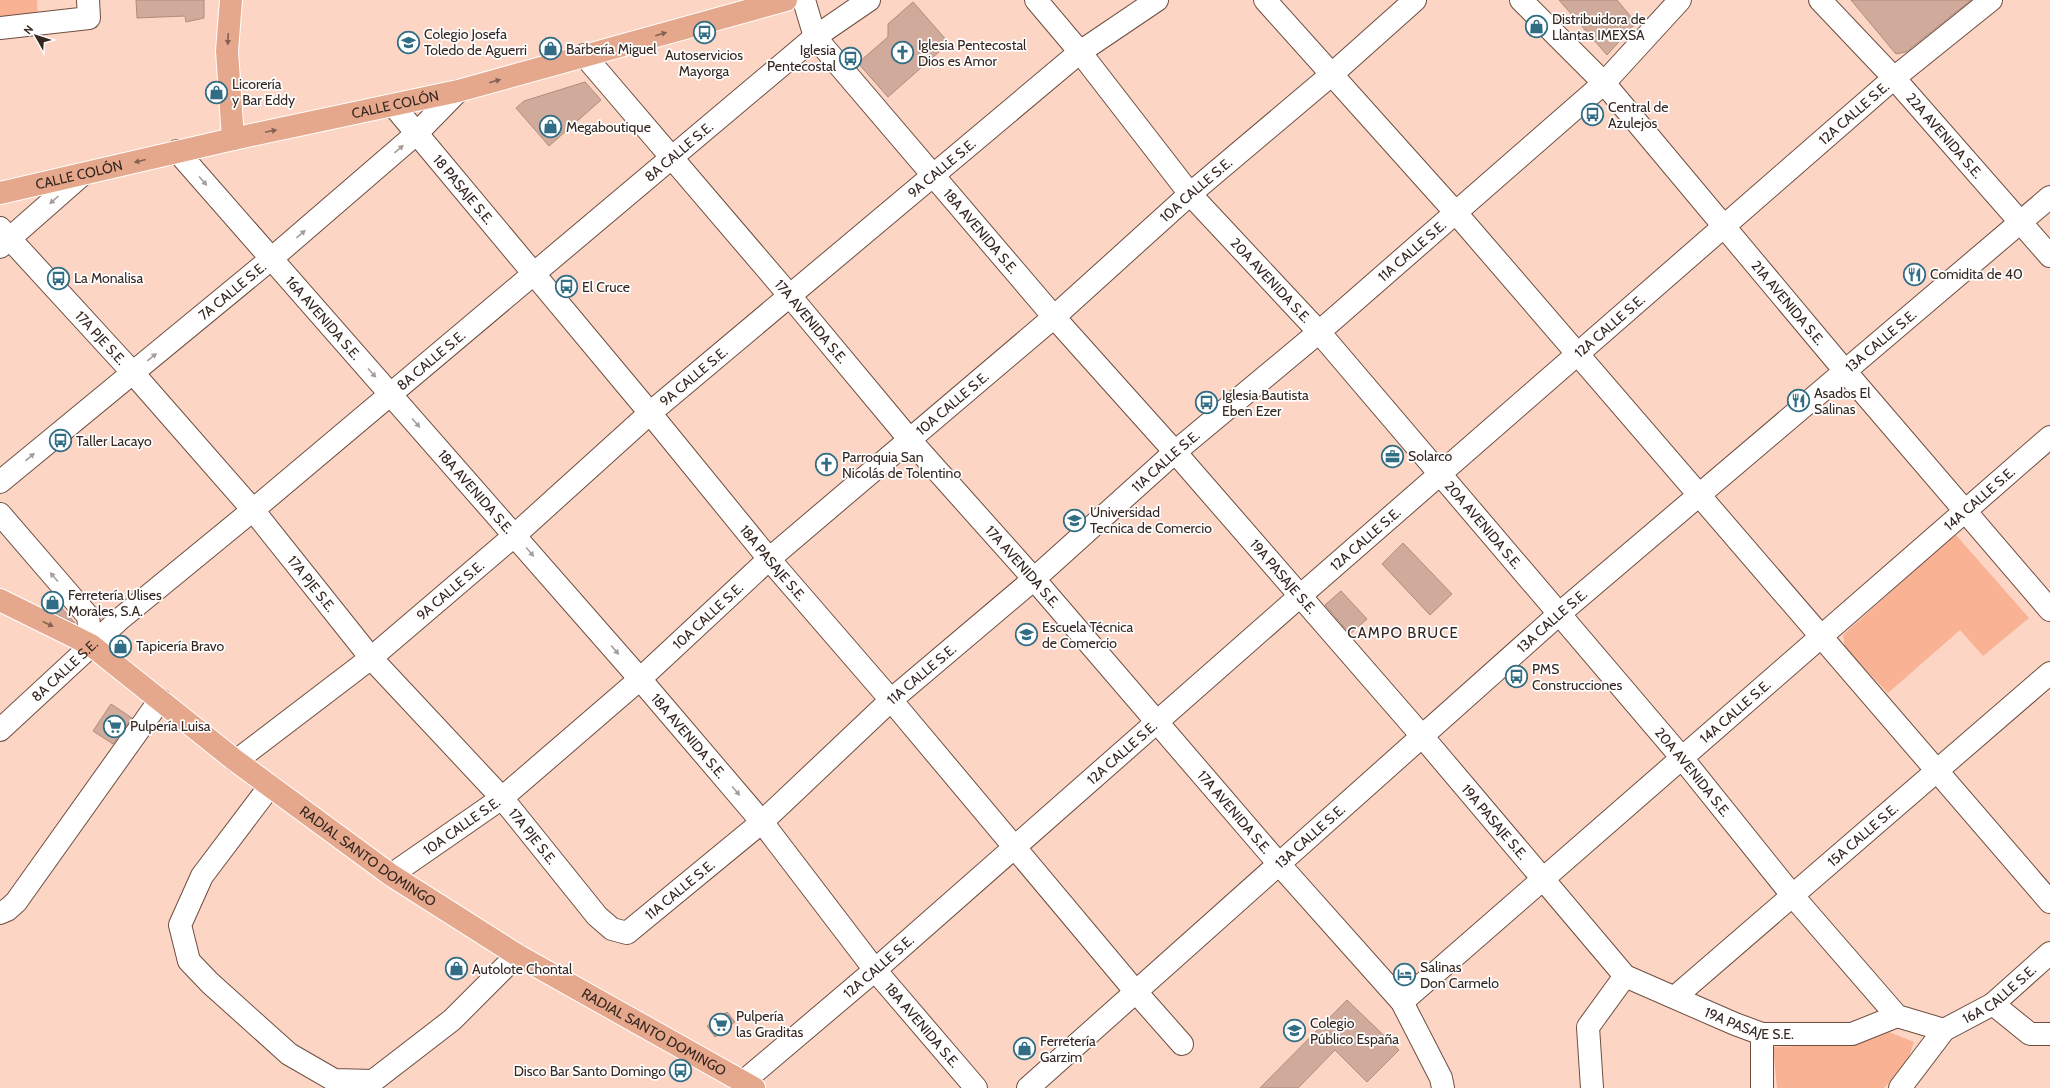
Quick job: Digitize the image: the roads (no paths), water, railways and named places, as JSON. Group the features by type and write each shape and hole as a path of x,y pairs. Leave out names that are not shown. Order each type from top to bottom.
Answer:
{"main road":[{"path":"230,0 227,51 233,139"},
{"name":"CALLE COLÓN","path":"0,193 233,139 458,91 786,0"},
{"name":"RADIAL SANTO DOMINGO","path":"0,600 91,645 236,761 392,875 517,955 685,1048 748,1085"}],"street":[{"path":"0,28 89,18 88,0"},
{"name":"18A AVENIDA S.E.","path":"804,0 815,37 1054,317 1175,452"},
{"name":"8A CALLE S.E.","path":"0,730 91,645 390,393 534,274 815,37 869,0"},
{"name":"20A AVENIDA S.E.","path":"1036,0 1080,52 1190,194 1319,332 1682,758 1792,895 1897,1016"},
{"name":"9A CALLE S.E.","path":"236,761 371,658 515,535 650,413 1080,52 1157,0"},
{"path":"1265,0 1456,213 1937,769 2050,902"},
{"name":"10A CALLE S.E.","path":"392,875 502,798 640,679 769,559 1054,317 1190,194 1331,75 1415,0"},
{"name":"21A AVENIDA S.E.","path":"1521,0 1604,83 1845,370 2050,610"},
{"name":"11A CALLE S.E.","path":"627,933 762,822 891,700 1034,579 1175,452 1319,332 1604,83 1680,0"},
{"name":"22A AVENIDA S.E.","path":"1820,0 1894,78 2021,221 2050,256"},
{"name":"12A CALLE S.E.","path":"748,1085 875,970 1158,723 1300,596 1441,475 1894,78 1991,0"},
{"name":"17A AVENIDA S.E.","path":"584,55 790,296 910,440 1034,579 1279,864 1402,1002 1441,1078 1443,1088"},
{"name":"7A CALLE S.E.","path":"0,482 271,259 416,134 458,91"},
{"name":"18 PASAJE S.E.","path":"393,105 534,274"},
{"name":"16A AVENIDA S.E.","path":"178,152 390,393"},
{"path":"4,238 83,174"},
{"name":"13A CALLE S.E.","path":"1028,1088 1559,614 2050,197"},
{"name":"17A PJE S.E.","path":"4,238 133,373 253,510 371,658 502,798 597,916 612,929 627,933"},
{"name":"18A PASAJE S.E.","path":"534,274 769,559 891,700 1015,848"},
{"name":"18A AVENIDA S.E.","path":"390,393 640,679 762,822 875,970 976,1088"},
{"name":"14A CALLE S.E.","path":"1402,1002 2050,437"},
{"name":"19A PASAJE S.E.","path":"1175,452 1422,736 1625,976 1735,1024 1762,1034 1852,1034 1897,1016"},
{"path":"0,514 88,616 91,645"},
{"name":"15A CALLE S.E.","path":"1675,997 1937,769 2050,673"},
{"path":"0,913 7,910 16,902 160,700"},
{"path":"270,786 202,876 180,925 189,961 210,983 289,1054 334,1080 373,1081 452,1020 517,955"},
{"path":"1015,848 1136,992 1182,1044"},
{"name":"16A CALLE S.E.","path":"1944,1030 1993,1004 2050,953"},
{"path":"1592,1088 1588,1027 1625,976"},
{"path":"1993,1004 2030,1034 2050,1034"},
{"path":"1897,1016 1944,1030 1900,1088"},
{"path":"1762,1034 1762,1088"}],"place":[{"name":"Distribuidora de Llantas IMEXSA","path":"1536,27"},
{"name":"Autoservicios Mayorga","path":"704,33"},
{"name":"Colegio Josefa Toledo de Aguerri","path":"409,42"},
{"name":"Barbería Miguel","path":"551,49"},
{"name":"Iglesia Pentecostal Dios es Amor","path":"903,53"},
{"name":"Iglesia Pentecostal","path":"851,58"},
{"name":"Licorería y Bar Eddy","path":"217,92"},
{"name":"Central de Azulejos","path":"1592,115"},
{"name":"Megaboutique","path":"551,127"},
{"name":"Comidita de 40","path":"1914,274"},
{"name":"La Monalisa","path":"59,278"},
{"name":"El Cruce","path":"567,287"},
{"name":"Asados El Salinas","path":"1799,401"},
{"name":"Iglesia Bautista Eben Ezer","path":"1207,403"},
{"name":"Taller Lacayo","path":"60,441"},
{"name":"Solarco","path":"1392,456"},
{"name":"Parroquia San Nicolás de Tolentino","path":"827,465"},
{"name":"Universidad Tecnica de Comercio","path":"1075,520"},
{"name":"Ferretería Ulises Morales, S.A.","path":"52,603"},
{"name":"Escuela Técnica de Comercio","path":"1026,635"},
{"name":"Tapicería Bravo","path":"121,646"},
{"name":"PMS Construcciones","path":"1517,677"},
{"name":"Pulpería Luisa","path":"115,726"},
{"name":"Autolote Chontal","path":"456,969"},
{"name":"Salinas Don Carmelo","path":"1405,975"},
{"name":"Pulpería las Graditas","path":"721,1024"},
{"name":"Colegio Público España","path":"1294,1031"},
{"name":"Ferretería Garzim","path":"1025,1049"},
{"name":"Disco Bar Santo Domingo","path":"681,1071"}],"district":[{"name":"CAMPO BRUCE","path":"1403,633"}]}
